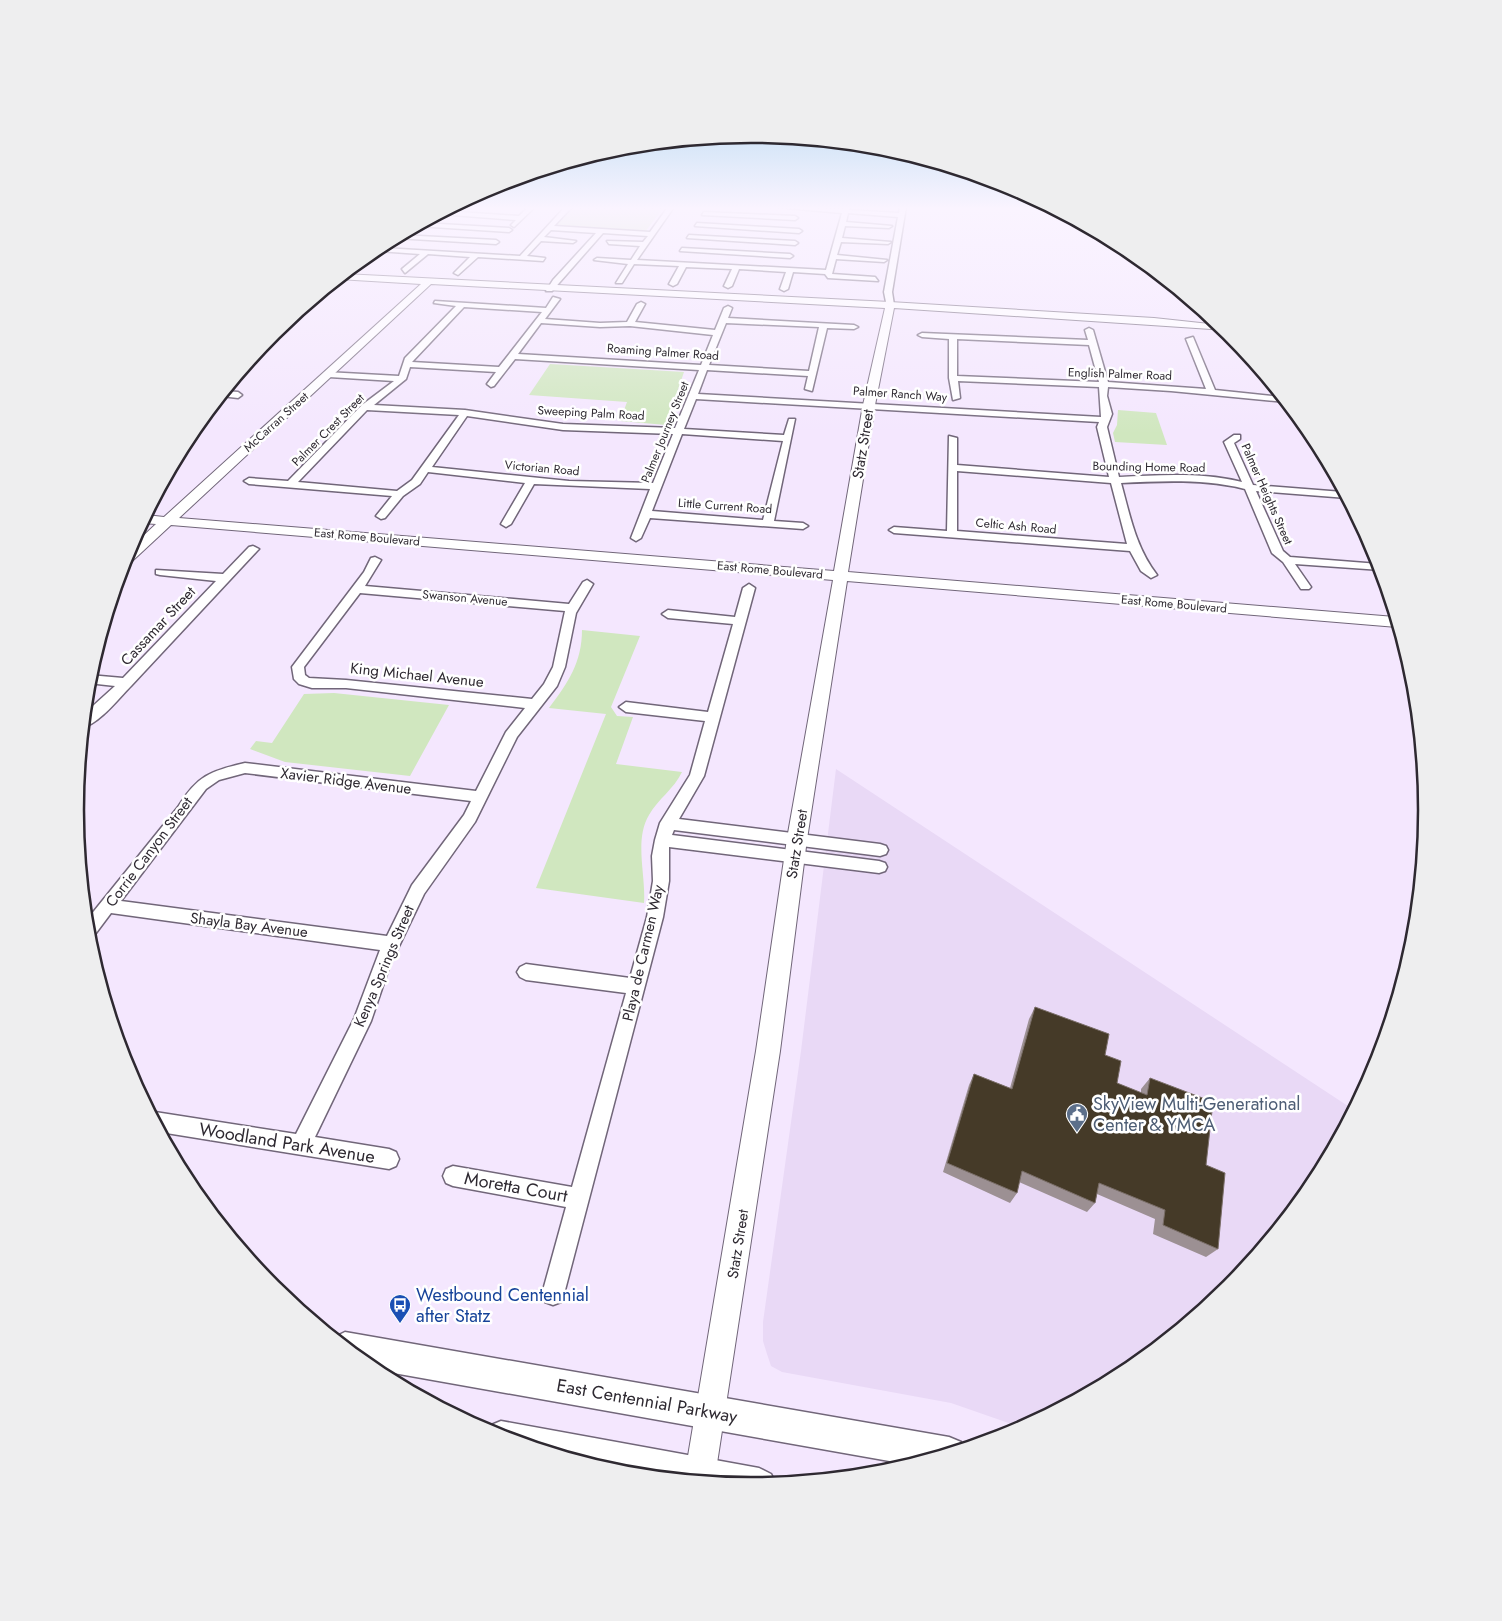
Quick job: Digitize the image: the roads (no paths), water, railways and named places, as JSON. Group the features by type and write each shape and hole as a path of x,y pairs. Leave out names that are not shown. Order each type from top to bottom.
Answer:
{"main road":[{"name":"East Centennial Parkway","path":"360,1351 935,1452"},
{"path":"565,1451 675,1473"}],"street":[{"name":"McCarran Street","path":"138,548 427,283"},
{"path":"439,283 890,305 1154,321 1210,327"},
{"path":"549,289 554,283"},
{"path":"562,290 567,283"},
{"path":"784,289 785,283"},
{"name":"Statz Street","path":"700,1475 768,1051 796,848 868,408 890,305 888,292 890,283"},
{"path":"491,384 556,299"},
{"path":"438,304 548,310"},
{"path":"630,324 641,304"},
{"path":"328,374 401,379 408,360 462,305"},
{"name":"Palmer Journey Street","path":"636,538 728,308"},
{"path":"723,320 854,327"},
{"path":"539,321 600,325 630,324 718,332"},
{"path":"809,389 823,326"},
{"path":"1089,330 1104,385 1103,396 1107,414 1104,423 1115,480 1131,541 1145,569 1151,576"},
{"path":"922,334 1093,343"},
{"path":"953,336 953,378 956,398"},
{"path":"1190,339 1210,391"},
{"name":"Roaming Palmer Road","path":"512,356 813,374"},
{"path":"407,364 501,370"},
{"name":"English Palmer Road","path":"953,378 1210,391 1241,398 1276,400"},
{"name":"Palmer Crest Street","path":"290,485 365,407 401,379"},
{"path":"230,394 238,395"},
{"name":"Palmer Ranch Way","path":"692,399 1104,423"},
{"name":"Sweeping Palm Road","path":"365,407 465,414 563,426 787,438"},
{"path":"381,516 399,494 411,487 425,470 465,414"},
{"path":"768,522 792,421"},
{"name":"Palmer Heights Street","path":"1237,437 1229,442 1251,488 1278,553 1287,560 1305,587"},
{"path":"952,438 952,535"},
{"name":"Bounding Home Road","path":"952,468 1115,480 1153,478 1224,482 1251,488 1338,494"},
{"name":"Victorian Road","path":"425,470 531,481 621,487 656,486"},
{"path":"506,524 531,481"},
{"path":"249,482 399,494"},
{"name":"Little Current Road","path":"645,514 803,526"},
{"name":"East Rome Boulevard","path":"151,520 1391,621"},
{"name":"Celtic Ash Road","path":"894,530 1136,548"},
{"name":"Cassamar Street","path":"90,717 106,704 253,549"},
{"path":"358,589 375,560"},
{"path":"1287,560 1371,566"},
{"path":"160,572 225,578"},
{"name":"Kenya Springs Street","path":"301,1145 362,1021 392,944 418,890 470,818 511,735 550,686 559,667 568,619 587,584"},
{"name":"Playa de Carmen Way","path":"553,1294 658,900 663,840 668,823 697,776 749,588"},
{"name":"Swanson Avenue","path":"358,589 573,608"},
{"name":"King Michael Avenue","path":"358,589 298,667 299,676 304,681 312,684 346,684 534,704"},
{"path":"668,614 740,621"},
{"path":"97,680 126,683"},
{"path":"626,706 714,717"},
{"name":"Xavier Ridge Avenue","path":"213,775 244,768 480,797"},
{"name":"Corrie Canyon Street","path":"94,923 183,811 193,794 213,775"},
{"path":"668,823 796,848 879,867"},
{"path":"663,840 796,848 880,850"},
{"name":"Shayla Bay Avenue","path":"107,906 392,944"},
{"path":"526,972 636,988"},
{"name":"Woodland Park Avenue","path":"162,1123 389,1159"},
{"name":"Moretta Court","path":"453,1176 578,1198"}],"place":[{"name":"SkyView Multi-Generational Center & YMCA","path":"1077,1133"},
{"name":"Westbound Centennial after Statz","path":"400,1324"}]}
